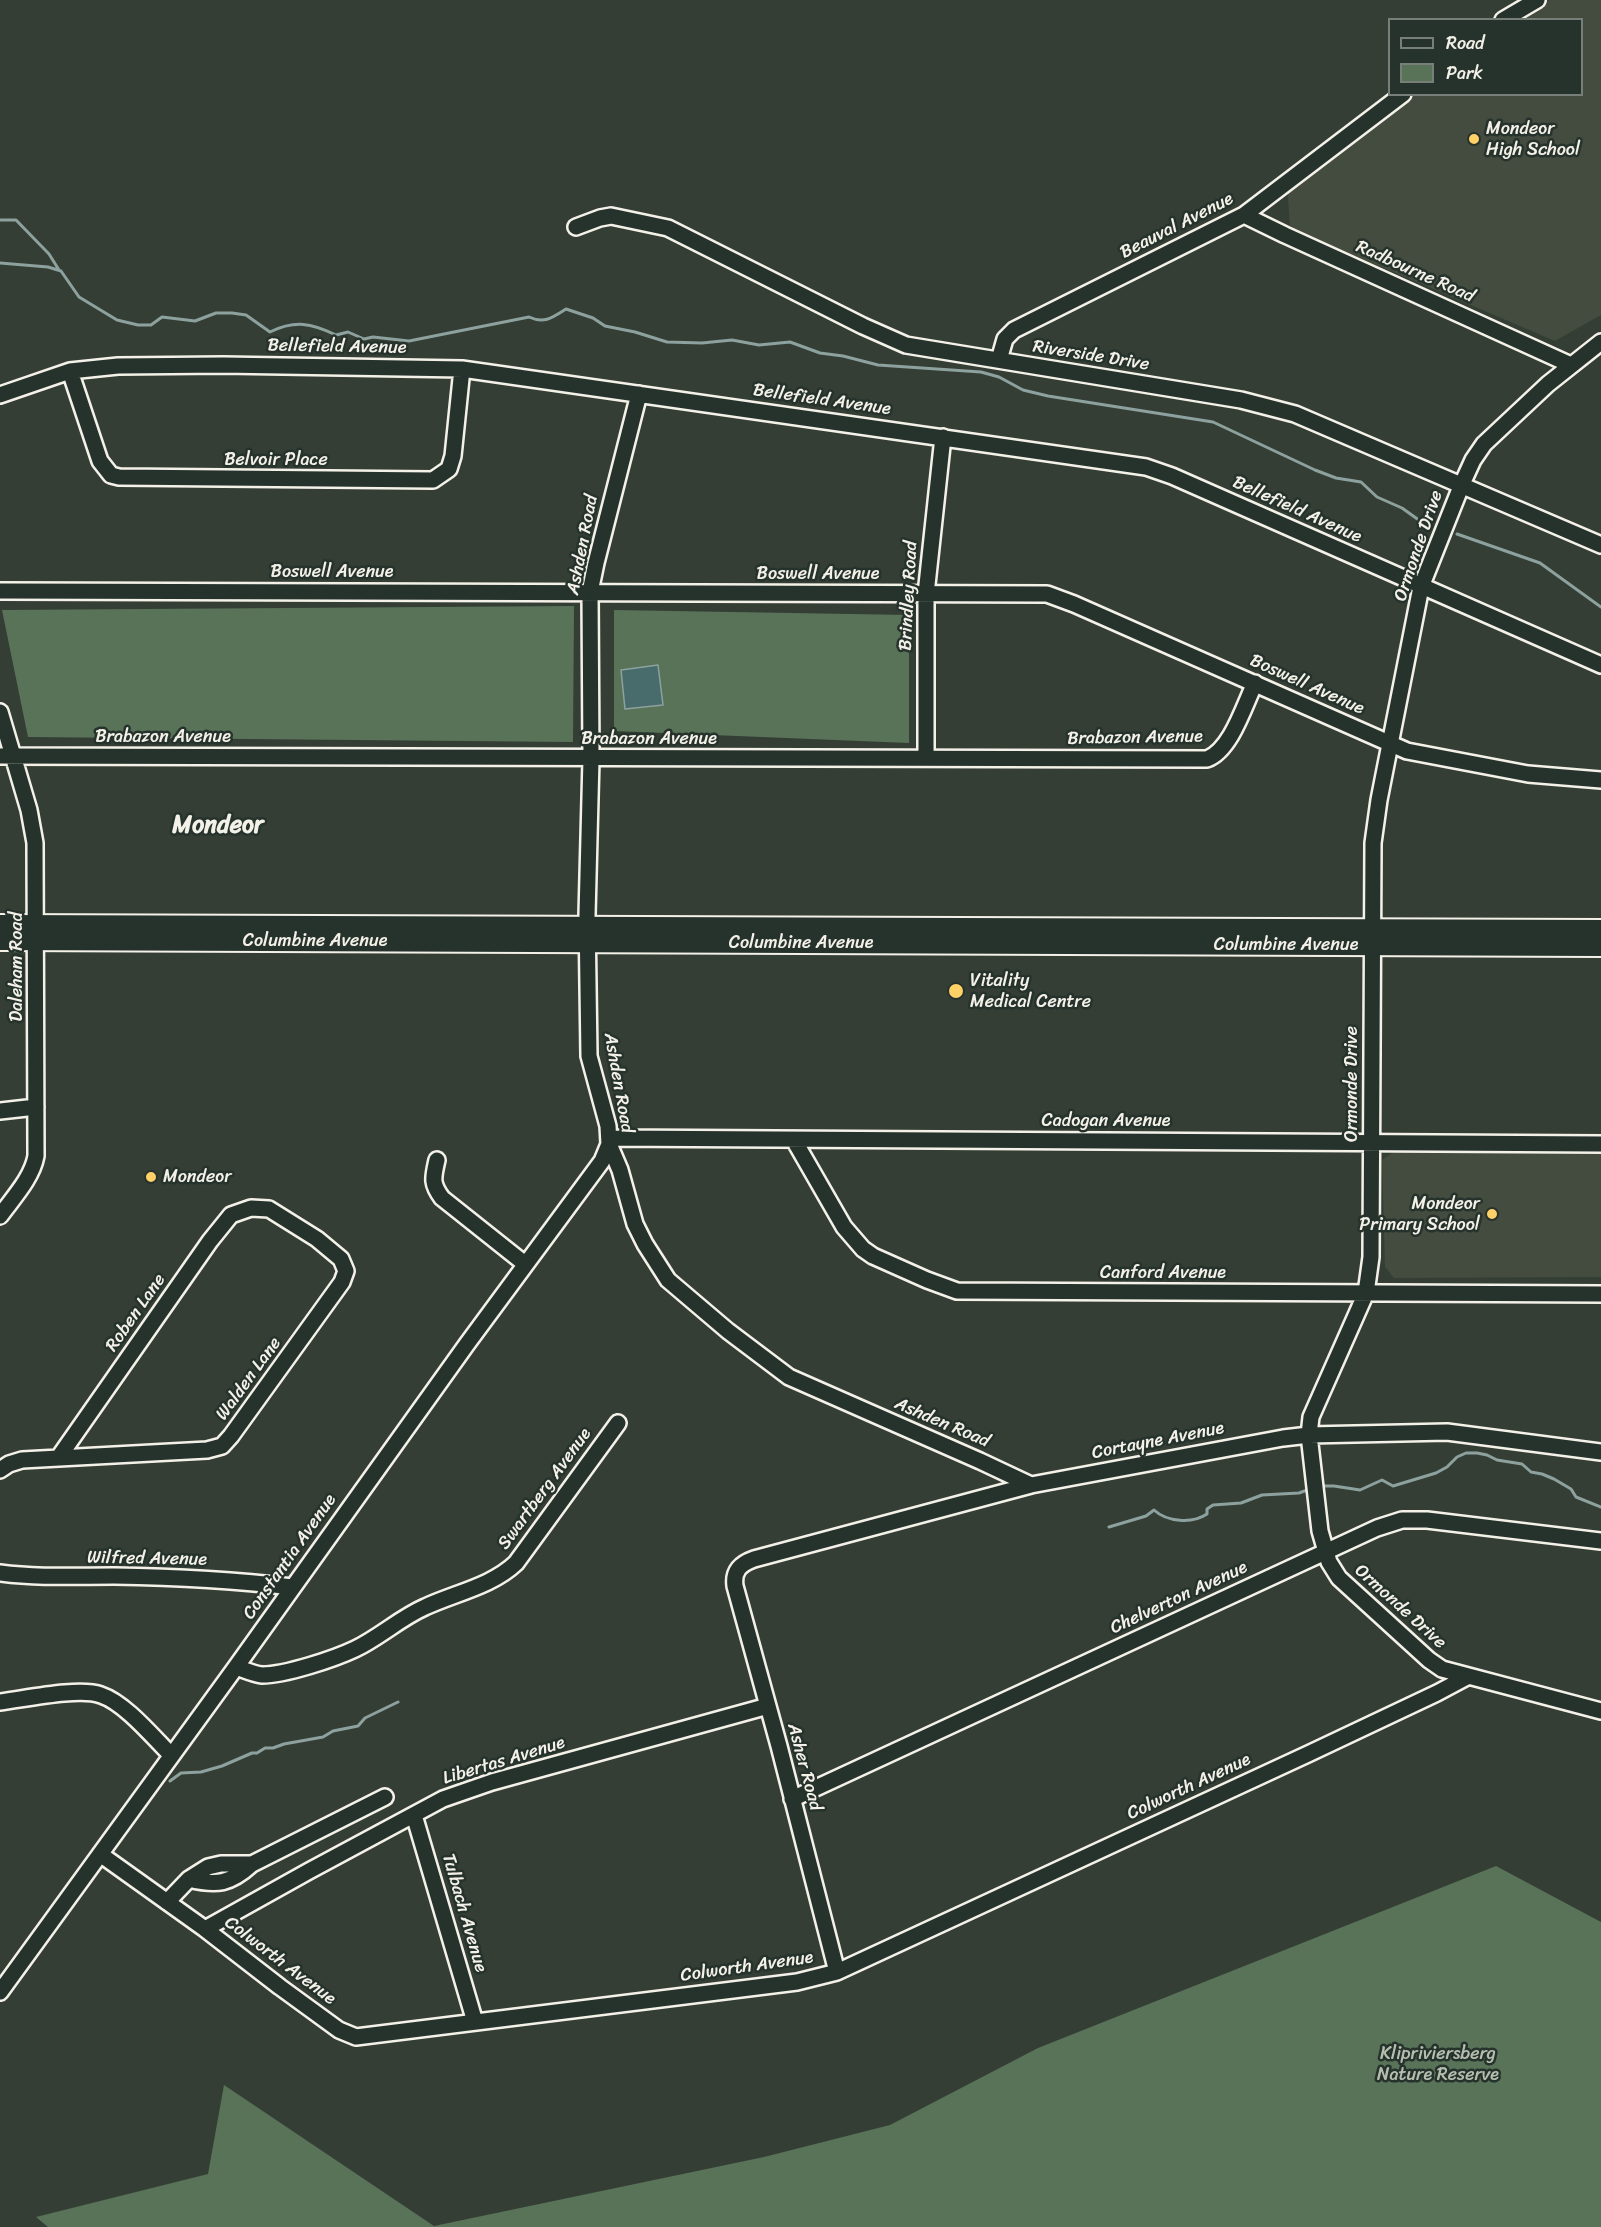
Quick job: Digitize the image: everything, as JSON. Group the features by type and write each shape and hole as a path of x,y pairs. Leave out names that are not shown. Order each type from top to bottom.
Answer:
{"main road":[{"name":"Columbine Avenue","path":"0,925 37,933"},
{"name":"Columbine Avenue","path":"0,940 37,933 1592,938"}],"street":[{"path":"1506,18 1537,0"},
{"name":"Beauval Avenue","path":"999,360 1005,339 1022,325 1244,215 1400,96"},
{"name":"Radbourne Road","path":"1244,215 1285,236 1571,365"},
{"name":"Riverside Drive","path":"576,227 611,216 668,228 894,340 919,348 1261,404 1295,414 1601,545"},
{"name":"Ormonde Drive","path":"1601,342 1571,365 1484,444 1473,460 1462,484 1422,587 1390,744 1373,843 1371,1257 1366,1293 1311,1417 1309,1435 1320,1531 1332,1568 1339,1578 1422,1654 1442,1669 1601,1711"},
{"name":"Bellefield Avenue","path":"0,395 70,372 118,366 223,365 462,369 1131,465 1159,471 1601,665"},
{"name":"Belvoir Place","path":"70,372 100,461 111,475 118,477 433,480 449,469 453,456 462,369"},
{"name":"Ashden Road","path":"639,393 590,592 591,759 588,935 588,1044 610,1141 635,1224 659,1268 681,1292 789,1377 1031,1485"},
{"name":"Brindley Road","path":"926,758 926,594 943,437"},
{"name":"Boswell Avenue","path":"0,591 1035,593 1058,597 1390,744 1413,752 1518,772 1581,780 1601,780"},
{"name":"Brabazon Avenue","path":"6,756 1207,759 1215,756 1227,743 1255,683"},
{"name":"Daleham Road","path":"0,712 6,756 29,810 35,843 37,933 35,1164 0,1216"},
{"path":"0,1111 36,1107"},
{"name":"Canford Avenue","path":"794,1140 844,1227 855,1241 873,1256 948,1289 970,1292 1601,1294"},
{"name":"Cadogan Avenue","path":"610,1141 1601,1144"},
{"name":"Constantia Avenue","path":"0,1992 525,1264 602,1161 610,1141"},
{"path":"437,1160 433,1180 442,1198 525,1264"},
{"name":"Walden Lane","path":"0,1470 22,1460 207,1450 222,1446 286,1362 342,1282 345,1274 341,1258 317,1239 274,1212 257,1208"},
{"name":"Roben Lane","path":"59,1457 225,1220 241,1210 257,1208"},
{"name":"Swartberg Avenue","path":"236,1667 254,1674 271,1674 343,1653 363,1644 416,1611 489,1581 508,1570 516,1563 618,1423"},
{"name":"Cortayne Avenue","path":"735,1572 741,1565 754,1559 1031,1485 1253,1443 1309,1435 1447,1432 1601,1452"},
{"name":"Chelverton Avenue","path":"792,1799 1377,1528 1410,1519 1601,1541"},
{"name":"Asher Road","path":"735,1572 735,1586 837,1971"},
{"name":"Wilfred Avenue","path":"0,1573 24,1576 239,1580 292,1587"},
{"name":"Colworth Avenue","path":"100,1854 206,1929 339,2030 364,2038 797,1982 837,1971 1308,1754 1430,1697 1467,1677"},
{"path":"0,1702 78,1693 99,1694 115,1702 171,1755"},
{"name":"Libertas Avenue","path":"206,1929 443,1799 475,1787 768,1706"},
{"path":"167,1902 189,1879 218,1883 240,1875 252,1864 385,1797"},
{"name":"Tulbach Avenue","path":"414,1815 476,2022"}],"shaded area":[{"name":"Mondeor High School","path":"1550,0 1601,0 1601,315 1555,341 1290,228 1287,183 1404,96 1583,96 1583,18 1506,18"},
{"name":"Mondeor Primary School","path":"1399,1148 1601,1148 1601,1277 1394,1278 1385,1267 1382,1160"}],"green space":[{"path":"574,606 573,742 28,737 2,610"},
{"path":"614,610 909,615 909,743 614,731"},
{"name":"Klipriviersberg Nature Reserve","path":"1496,1866 1601,1922 1601,2227 48,2227 36,2217 208,2174 224,2085 434,2226 764,2157 890,2125 1038,2048"}],"water":[{"path":"658,665 663,705 625,709 621,670"}],"waterway":[{"path":"0,220 16,220 49,254 59,270"},
{"path":"0,263 48,267 61,271 79,297 117,320 138,325 151,325 162,317 195,321 216,313 232,313 246,315 270,332 287,326 303,324 336,335 348,332 364,339 373,337 409,341 529,317 544,320 566,309 593,318 605,326 667,342 702,343 732,340 759,345 790,342 820,353 878,365 981,372 999,377 1023,390 1048,396 1213,422 1315,470 1336,478 1361,482 1377,497 1402,508 1423,523"},
{"path":"1457,534 1540,563 1601,607"},
{"path":"1319,1486 1360,1490 1382,1480 1393,1486 1436,1473 1466,1453 1477,1453 1497,1460 1522,1464 1531,1472 1554,1479 1571,1489 1576,1497 1601,1507"},
{"path":"1109,1527 1146,1516 1154,1510 1166,1517 1187,1520 1207,1514 1207,1509 1213,1505 1241,1503 1262,1495 1299,1493 1310,1489"},
{"path":"170,1781 181,1773 201,1772 222,1766 265,1748 323,1737 333,1731 358,1726 365,1718 398,1702"}],"place":[{"name":"Mondeor High School","path":"1474,139"},
{"name":"Vitality Medical Centre","path":"956,991"},
{"name":"Mondeor","path":"151,1177"},
{"name":"Mondeor Primary School","path":"1492,1214"}],"district":[{"name":"Mondeor","path":"218,826"}]}
